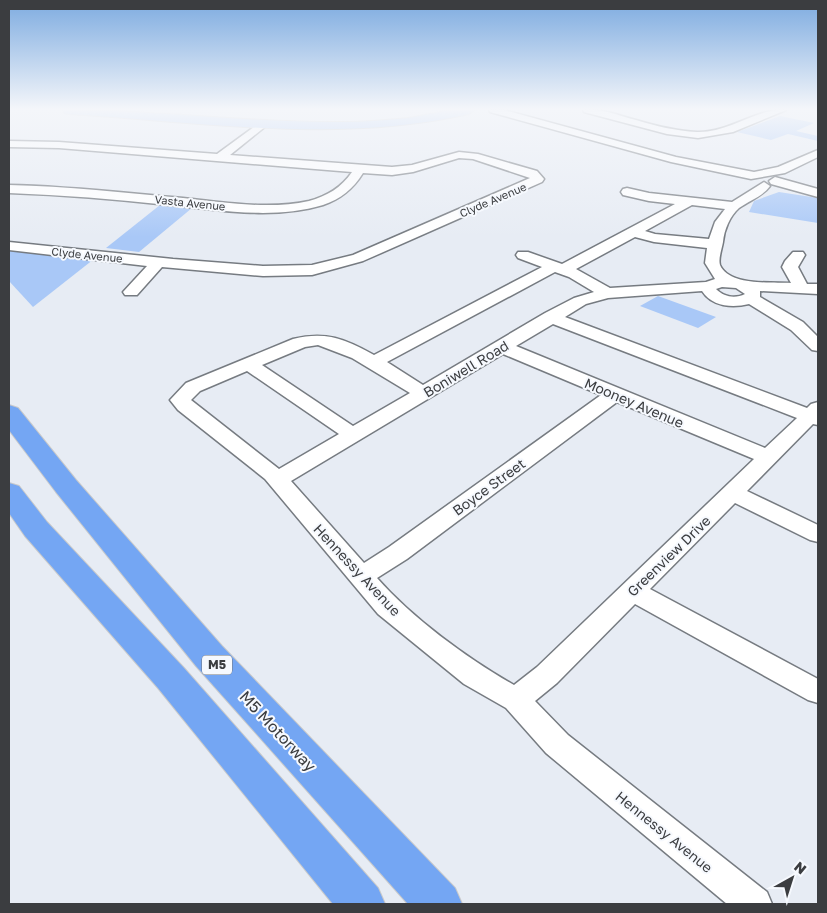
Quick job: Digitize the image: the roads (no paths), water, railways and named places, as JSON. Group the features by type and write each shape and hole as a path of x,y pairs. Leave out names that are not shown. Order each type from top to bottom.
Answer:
{"highway":[{"name":"M5 Motorway","path":"9,413 66,486 209,656 439,904"},
{"path":"9,492 36,529 171,678 362,904"}],"street":[{"name":"Clyde Avenue","path":"9,246 263,271 312,270 358,258 538,179 533,174 474,156 450,157 404,169 359,170 155,153"},
{"path":"219,158 226,153"},
{"path":"649,153 748,178 772,181 813,191"},
{"path":"715,285 712,263 719,227 734,206 818,153"},
{"name":"Vasta Avenue","path":"9,189 58,190 268,209 295,207 342,191 348,186 359,170"},
{"path":"748,178 772,181"},
{"path":"734,206 732,199 748,189 748,178"},
{"path":"627,192 649,197 734,206"},
{"path":"374,362 634,232 690,201"},
{"path":"634,232 654,238 715,244"},
{"path":"523,255 560,268 607,293"},
{"path":"793,287 790,267 792,261 798,255"},
{"path":"131,292 158,262"},
{"name":"Boniwell Road","path":"276,480 580,301 607,293 715,285 744,293"},
{"path":"744,293 793,287 818,289"},
{"path":"744,293 797,326 818,346"},
{"path":"551,317 816,414"},
{"name":"Hennessy Avenue","path":"424,394 374,362 334,343 316,340 299,343 193,387 180,400 184,406 275,476 276,480 387,607 467,670 516,700 556,744 754,904"},
{"name":"Mooney Avenue","path":"502,348 767,457"},
{"path":"248,364 354,435"},
{"name":"Boyce Street","path":"362,577 398,553 614,394"},
{"name":"Greenview Drive","path":"516,700 547,675 732,494 767,457 816,414"},
{"path":"732,494 818,534"},
{"path":"632,591 818,692"}]}
